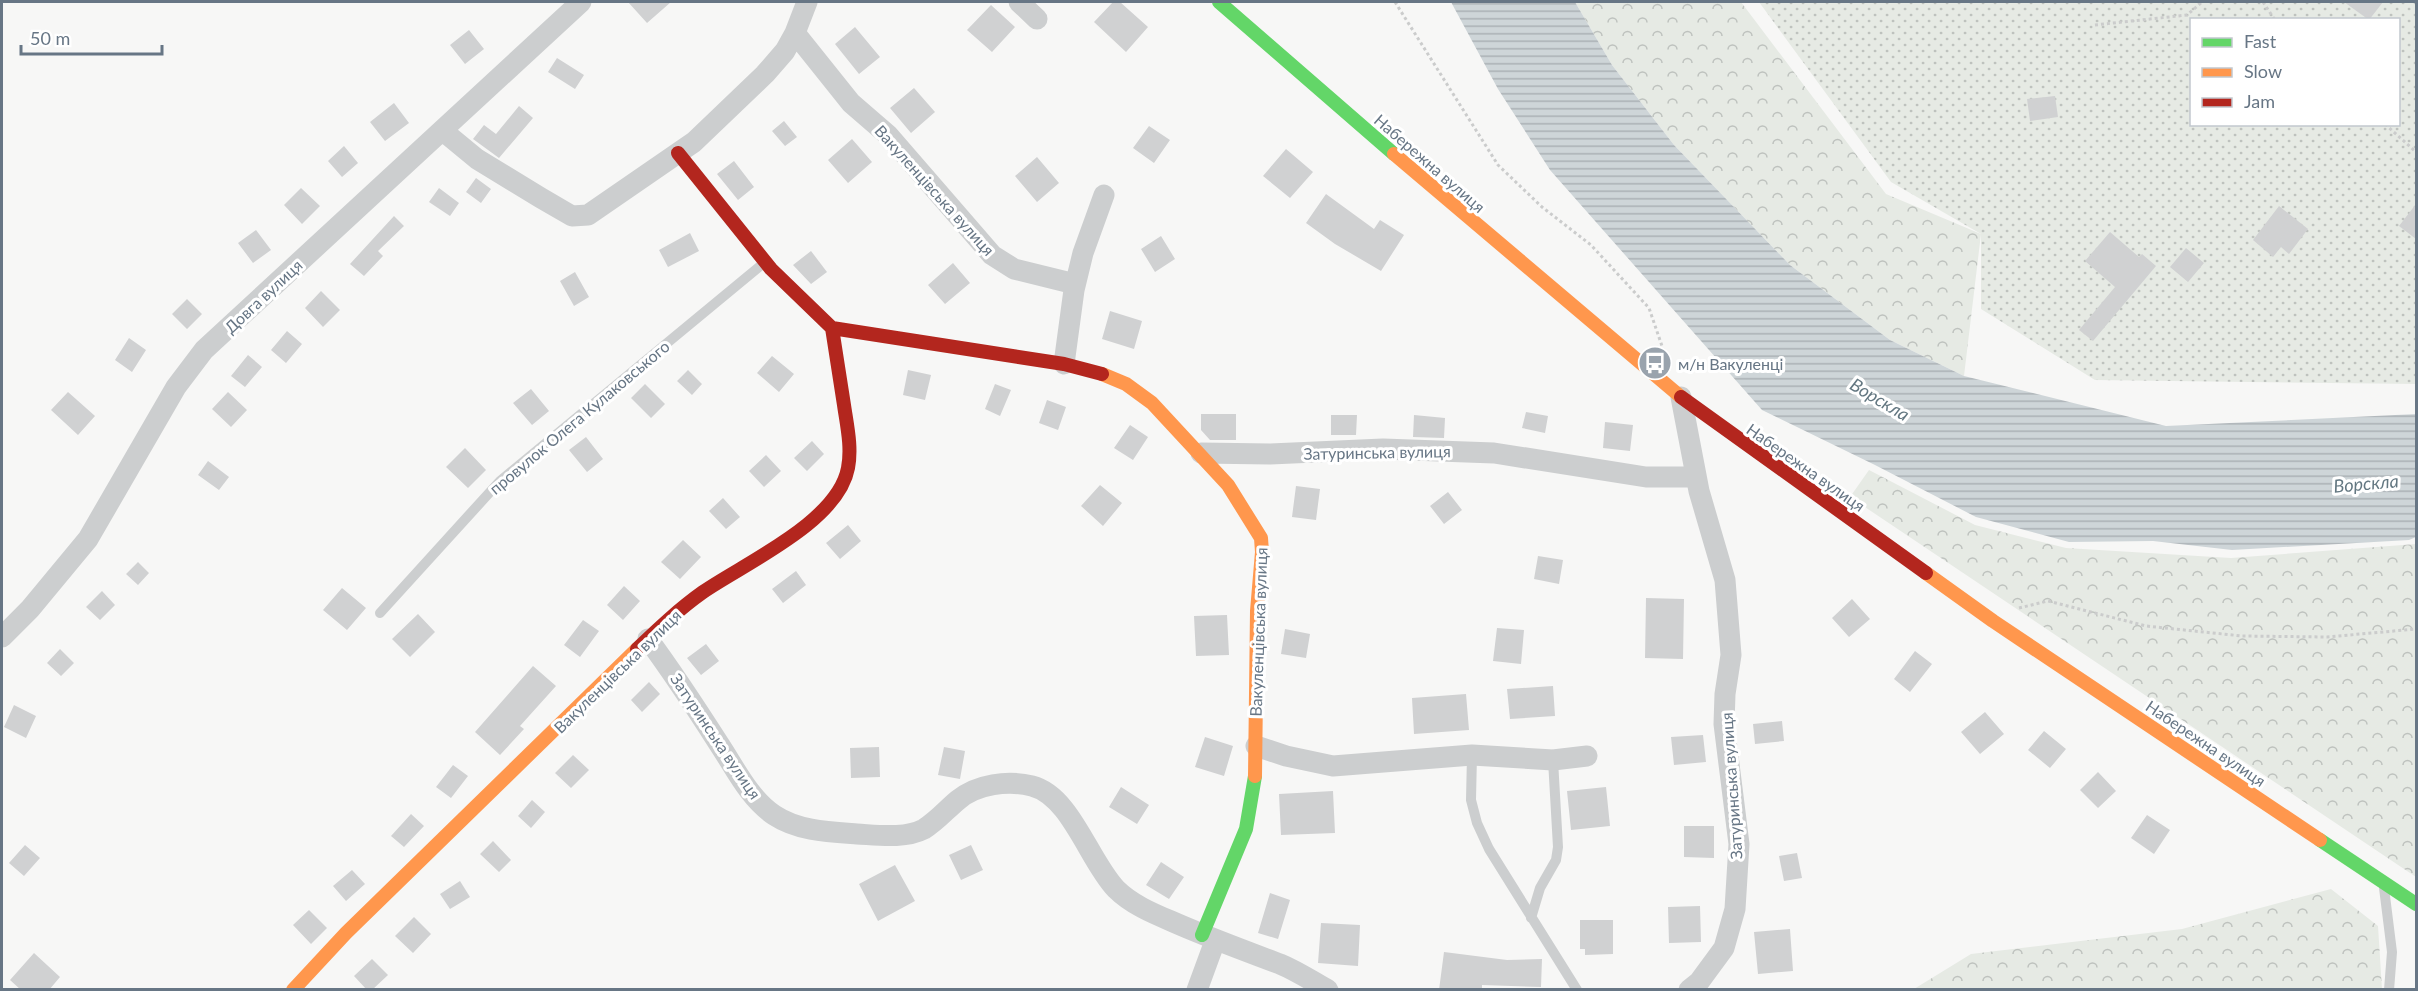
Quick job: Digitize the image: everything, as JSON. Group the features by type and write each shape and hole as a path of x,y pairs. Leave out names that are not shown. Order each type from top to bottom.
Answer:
{"street":[{"name":"Довга вулиця","path":"2,637 30,609 88,539 176,387 204,350 444,131 581,2"},
{"path":"444,131 477,159 572,216 588,214 694,142 765,74 785,51 807,2"},
{"path":"1019,2 1037,18"},
{"name":"Набережна вулиця","path":"1219,2 1444,198 1681,397 1993,621 2416,904"},
{"name":"Вакуленцівська вулиця","path":"795,33 851,103 888,135 992,255 1014,270 1075,284"},
{"path":"678,153 765,262 832,328"},
{"path":"1064,364 1075,284 1083,253 1104,195"},
{"name":"Вакуленцівська вулиця","path":"293,990 346,933 667,620 707,590 759,558 804,526 840,489 847,475 850,460 832,328 1064,364 1096,372 1126,384 1152,403 1201,453 1228,485 1261,538 1257,611 1255,774 1246,829 1209,938"},
{"name":"Затуринська вулиця","path":"1681,397 1696,477 1725,580 1731,655 1725,694 1724,724 1739,844 1735,909 1726,938 1714,963 1694,987"},
{"name":"Затуринська вулиця","path":"1201,453 1270,454 1383,448 1483,452 1646,477 1696,477"},
{"name":"Затуринська вулиця","path":"648,639 680,682 754,797 773,814 792,824 825,832 907,834 922,830 974,790 996,784 1032,786 1047,793 1060,805 1098,867 1117,890 1144,909 1209,938 1282,965 1328,990"},
{"path":"1256,746 1333,766 1472,755 1554,760 1587,756"},
{"path":"1197,990 1209,938"}],"lane":[{"name":"провулок Олега Кулаковського","path":"380,613 500,481 765,262"},
{"path":"1472,755 1471,800 1489,849 1577,990"},
{"path":"1532,918 1540,888 1556,860 1558,847 1554,760"},
{"path":"2383,881 2392,952 2389,990"}],"path":[{"path":"1395,2 1498,165 1542,207 1591,244 1649,308 1664,351"},
{"path":"2095,25 2187,15 2202,2"},
{"path":"2263,2 2274,18"},
{"path":"2387,126 2416,152"},
{"path":"1993,621 2025,605 2048,601 2146,626 2242,636 2327,637 2416,629"}],"green space":[{"path":"1575,2 1741,2 1886,194 1981,234 1964,376 1890,340 1790,265 1674,145 1612,65"},
{"path":"1759,2 2416,2 2416,384 2095,380 1981,309 1981,234 1891,182"},
{"path":"1869,470 1975,525 2066,548 2231,558 2416,544 2416,877 1850,497"},
{"path":"2331,889 2378,926 2382,989 1914,989 1971,954 2182,929"}],"water":[{"name":"Ворскла","path":"1451,2 1575,2 1612,65 1674,145 1790,265 1890,340 1964,376 2166,426 2416,414 2416,537 2409,540 2232,550 2153,541 2069,542 1976,517 1762,410 1550,170 1498,89"}],"building":[{"path":"628,2 671,2 647,23"},
{"path":"1113,2 1120,2 1148,27 1126,52 1094,22"},
{"path":"2344,2 2383,2 2371,18 2366,18"},
{"path":"991,5 1015,27 992,52 967,30"},
{"path":"855,27 880,57 859,74 835,44"},
{"path":"469,30 484,49 465,64 450,45"},
{"path":"557,58 584,75 575,89 548,72"},
{"path":"914,88 935,112 911,133 890,108"},
{"path":"2055,96 2058,117 2030,121 2027,99"},
{"path":"394,103 409,123 385,141 370,122"},
{"path":"519,106 533,118 499,158 473,139 484,125 496,134"},
{"path":"784,121 797,137 785,146 772,131"},
{"path":"1149,126 1170,140 1154,163 1133,148"},
{"path":"852,139 872,162 848,183 828,160"},
{"path":"344,146 358,163 342,177 328,161"},
{"path":"1286,149 1313,172 1290,198 1263,176"},
{"path":"1037,157 1059,183 1037,202 1015,176"},
{"path":"734,161 754,187 738,200 717,174"},
{"path":"476,178 491,189 481,203 466,192"},
{"path":"301,188 320,206 302,224 284,205"},
{"path":"439,188 459,203 450,216 429,202"},
{"path":"1326,194 1374,229 1380,220 1404,235 1381,271 1335,244 1306,223"},
{"path":"2416,204 2416,239 2399,226"},
{"path":"2279,206 2308,229 2289,254 2281,247 2273,257 2253,240"},
{"path":"394,216 404,226 378,251 383,256 364,276 350,264"},
{"path":"256,230 271,250 253,263 238,243"},
{"path":"2110,232 2139,257 2142,254 2156,266 2093,341 2079,330 2115,287 2085,261"},
{"path":"690,233 699,251 668,267 659,250"},
{"path":"1161,236 1175,259 1155,272 1141,249"},
{"path":"2186,248 2204,263 2188,282 2170,267"},
{"path":"811,251 827,272 811,284 793,265"},
{"path":"953,263 970,283 945,304 928,285"},
{"path":"575,272 589,297 574,306 560,281"},
{"path":"321,291 340,310 323,327 305,308"},
{"path":"187,299 202,314 187,329 172,314"},
{"path":"1110,311 1142,321 1134,349 1102,339"},
{"path":"287,331 302,344 286,363 271,350"},
{"path":"129,338 146,350 132,372 115,360"},
{"path":"248,355 262,367 245,387 231,376"},
{"path":"772,356 794,374 779,392 757,373"},
{"path":"688,370 702,384 692,395 677,381"},
{"path":"908,370 931,375 925,400 903,395"},
{"path":"645,384 665,404 651,418 631,398"},
{"path":"995,384 1011,390 1000,416 985,409"},
{"path":"531,389 549,411 532,425 513,403"},
{"path":"68,392 95,416 78,435 51,410"},
{"path":"228,392 247,410 231,427 212,409"},
{"path":"1047,400 1066,407 1058,430 1039,423"},
{"path":"1526,412 1548,416 1545,433 1522,428"},
{"path":"1201,414 1236,414 1236,440 1210,440 1201,430"},
{"path":"1331,415 1357,415 1356,435 1331,435"},
{"path":"1414,415 1445,418 1444,438 1413,437"},
{"path":"1605,422 1633,425 1630,451 1603,448"},
{"path":"1130,425 1148,437 1133,460 1114,448"},
{"path":"586,437 603,459 587,472 569,450"},
{"path":"812,441 824,454 807,471 794,458"},
{"path":"465,448 486,470 468,488 446,467"},
{"path":"766,455 781,471 764,487 749,471"},
{"path":"208,461 229,477 219,490 198,475"},
{"path":"1100,485 1122,503 1103,526 1081,506"},
{"path":"1296,486 1320,489 1316,520 1292,517"},
{"path":"1448,492 1462,510 1444,524 1430,506"},
{"path":"723,498 740,517 726,529 709,511"},
{"path":"848,525 861,541 840,559 826,543"},
{"path":"683,540 701,557 680,579 661,562"},
{"path":"1538,556 1563,560 1559,584 1534,579"},
{"path":"138,562 149,573 138,585 126,574"},
{"path":"796,571 806,585 783,603 772,589"},
{"path":"624,586 640,601 623,620 607,605"},
{"path":"342,588 366,608 347,630 323,610"},
{"path":"102,591 115,605 100,620 86,607"},
{"path":"1646,598 1684,599 1683,659 1645,658"},
{"path":"1852,599 1870,619 1849,637 1832,618"},
{"path":"418,614 435,632 410,657 392,639"},
{"path":"1227,615 1229,655 1196,656 1194,616"},
{"path":"583,620 599,631 580,657 564,645"},
{"path":"1497,628 1524,630 1521,664 1493,661"},
{"path":"1285,629 1310,634 1306,658 1281,654"},
{"path":"706,644 719,661 701,675 687,658"},
{"path":"60,649 74,663 61,676 47,663"},
{"path":"1915,651 1932,664 1910,692 1894,679"},
{"path":"533,666 556,686 520,726 524,729 500,755 475,732"},
{"path":"649,682 660,694 642,712 631,700"},
{"path":"1553,686 1555,716 1510,719 1507,689"},
{"path":"1466,694 1469,730 1414,734 1412,698"},
{"path":"14,705 36,716 26,738 4,727"},
{"path":"1985,712 2004,734 1980,754 1961,732"},
{"path":"1782,721 1784,741 1755,744 1753,724"},
{"path":"2044,731 2066,749 2050,768 2028,750"},
{"path":"1703,735 1706,762 1674,765 1671,737"},
{"path":"1205,737 1233,746 1224,776 1195,767"},
{"path":"879,747 880,777 851,778 850,748"},
{"path":"944,747 965,751 960,779 938,775"},
{"path":"573,755 589,770 571,788 555,773"},
{"path":"453,765 468,776 451,798 436,787"},
{"path":"2098,772 2116,791 2098,808 2080,790"},
{"path":"1121,787 1149,805 1137,824 1109,807"},
{"path":"1606,787 1610,826 1571,830 1567,791"},
{"path":"1333,791 1335,833 1281,835 1279,794"},
{"path":"532,800 545,812 531,828 518,816"},
{"path":"411,814 424,826 404,847 391,836"},
{"path":"2147,815 2170,830 2154,854 2131,838"},
{"path":"1684,826 1714,826 1714,858 1684,857"},
{"path":"493,841 511,860 499,872 480,854"},
{"path":"25,845 40,858 24,876 9,863"},
{"path":"971,845 983,870 961,880 949,855"},
{"path":"1797,853 1802,878 1784,881 1779,856"},
{"path":"1161,862 1184,877 1169,899 1146,885"},
{"path":"895,865 915,901 878,921 859,884"},
{"path":"352,870 365,884 346,901 333,886"},
{"path":"460,881 470,897 450,909 440,894"},
{"path":"1270,893 1290,900 1278,939 1258,933"},
{"path":"1700,906 1701,942 1669,943 1668,907"},
{"path":"309,910 327,928 311,944 293,925"},
{"path":"414,917 431,934 413,953 395,936"},
{"path":"1580,920 1613,920 1613,954 1585,955 1585,949 1580,949"},
{"path":"1321,923 1360,925 1358,966 1318,963"},
{"path":"1790,929 1793,971 1758,974 1754,932"},
{"path":"1444,952 1507,960 1542,959 1541,987 1482,985 1482,990 1439,990"},
{"path":"34,953 60,977 49,990 21,990 10,980"},
{"path":"372,959 388,975 372,990 367,990 354,976"}],"traffic: fast":[{"path":"1219,2 1394,154"},
{"path":"1202,935 1246,829 1255,776"},
{"path":"2320,840 2416,904"}],"traffic: slow":[{"path":"1394,154 1681,397"},
{"path":"1102,374 1126,384 1152,403 1228,485 1261,538 1257,611 1255,776"},
{"path":"1926,573 1993,621 2320,840"},
{"path":"293,990 346,933 637,649"}],"traffic: jam":[{"path":"678,153 771,269 832,328 1064,364 1102,374"},
{"path":"637,649 677,612 703,592 765,554 809,523 827,506 841,488 848,468 849,444 832,328"},
{"path":"1681,397 1926,573"}],"place":[{"name":"м/н Вакуленці","path":"1655,363"}]}
